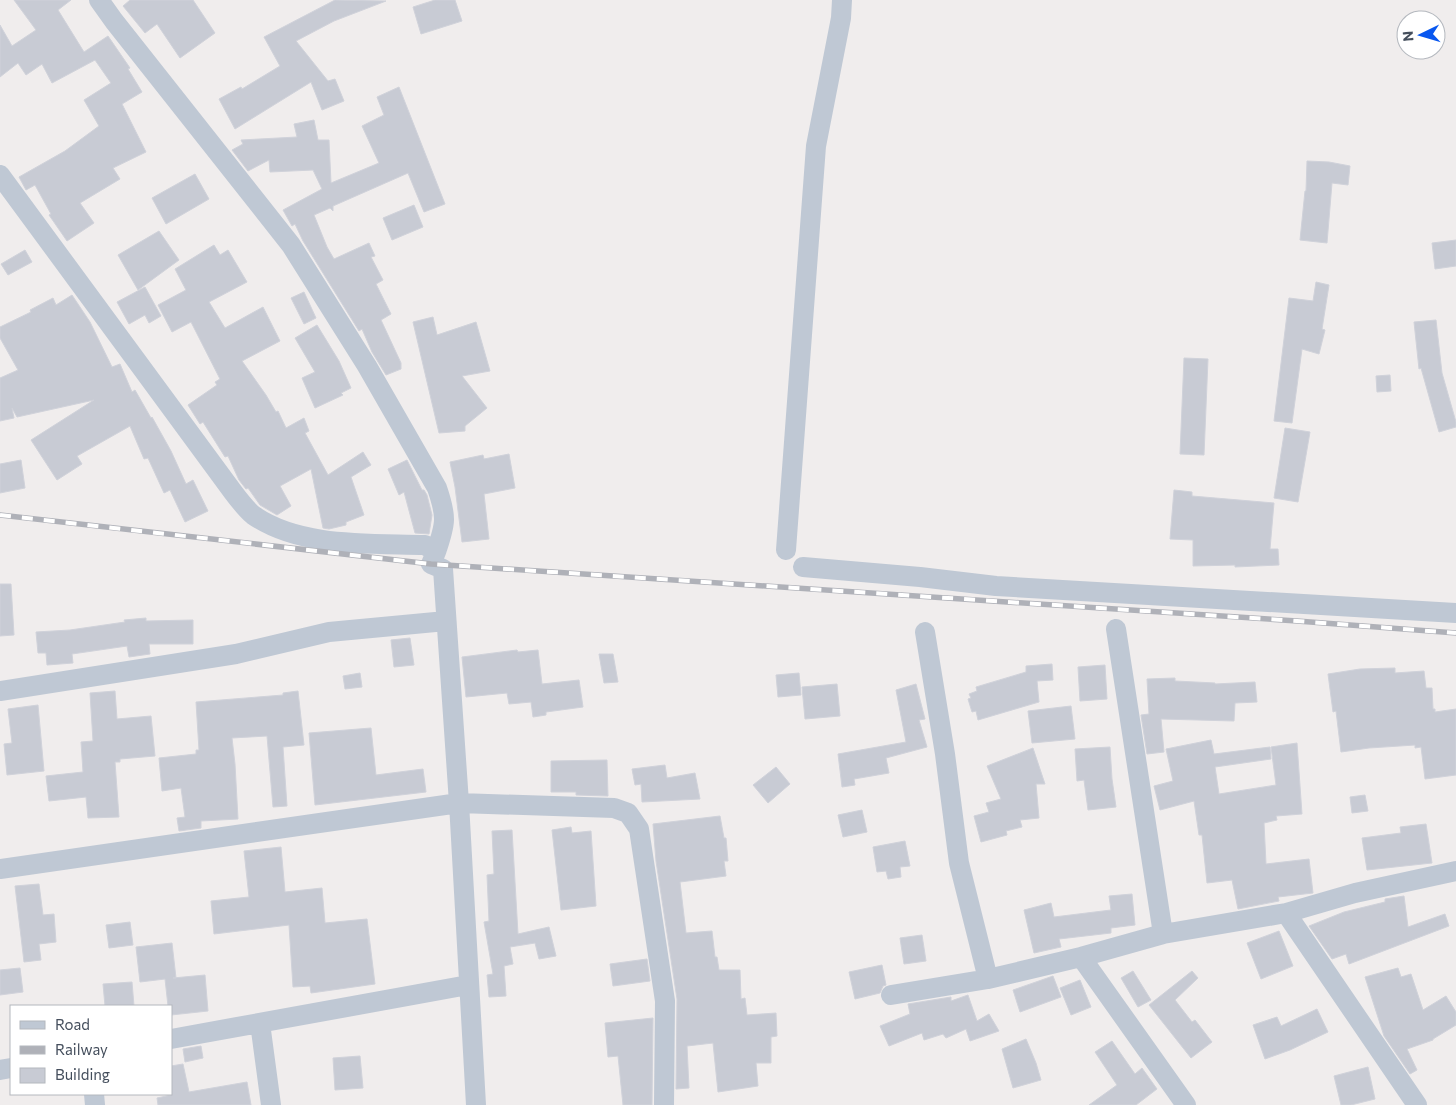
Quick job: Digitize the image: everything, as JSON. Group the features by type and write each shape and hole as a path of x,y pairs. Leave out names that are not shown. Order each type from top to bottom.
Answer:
{"street":[{"path":"99,0 291,245 366,366 437,488 443,507 444,528 431,564 443,568 459,803 476,1105"},
{"path":"786,550 816,146 841,18 842,0"},
{"path":"0,176 233,492 253,515 282,530 329,541 425,545 436,552"},
{"path":"802,567 920,577 996,586 1456,613"},
{"path":"0,691 236,654 329,632 446,621"},
{"path":"1116,629 1163,934"},
{"path":"925,632 945,754 959,863 988,980"},
{"path":"0,869 459,803 614,808 628,814 639,829 665,1001 664,1105"},
{"path":"891,995 988,980 1163,934 1286,913 1355,893 1456,871"},
{"path":"1286,913 1417,1105"},
{"path":"1081,957 1186,1105"},
{"path":"172,1039 468,985"},
{"path":"260,1023 271,1105"}],"building":[{"path":"14,0 71,0 58,10 84,52 108,36 130,68 128,69 142,92 122,104 146,152 113,168 120,179 80,203 94,223 67,241 49,215 51,214 35,185 26,190 19,177 65,151 99,126 84,100 111,83 95,60 52,83 42,64 26,75 18,63 0,77 0,25 12,46 36,30"},
{"path":"130,0 193,0 215,33 180,58 157,24 145,33 123,6"},
{"path":"335,0 386,1 334,21 296,41 328,81 335,79 344,101 322,110 311,82 235,129 219,99 241,87 242,89 280,66 264,37"},
{"path":"435,0 455,0 462,21 421,34 413,7"},
{"path":"399,87 445,204 424,212 408,173 333,206 333,211 330,208 314,215 334,259 369,243 375,256 371,257 383,280 376,284 391,314 381,320 401,363 401,369 386,375 372,352 362,329 359,331 303,241 295,224 292,226 283,210 322,189 313,170 270,172 269,160 248,171 232,150 243,144 241,140 297,137 294,124 314,120 318,140 329,140 331,183 379,163 362,126 384,115 377,97"},
{"path":"1307,161 1329,162 1350,166 1348,185 1332,183 1327,243 1300,240 1306,191"},
{"path":"195,174 209,199 166,224 152,198"},
{"path":"414,205 423,227 392,240 383,218"},
{"path":"159,231 179,260 138,290 118,255"},
{"path":"1456,240 1456,266 1435,269 1432,243"},
{"path":"214,245 220,255 228,250 247,282 209,302 225,328 263,307 280,341 242,361 276,412 278,411 286,428 304,418 309,431 305,433 328,475 363,452 371,465 351,477 364,515 346,522 346,525 329,529 323,528 311,469 280,486 291,506 277,515 260,505 248,488 246,489 239,480 228,456 225,457 203,422 200,424 188,405 217,385 215,382 220,379 191,322 172,332 158,305 186,290 175,269"},
{"path":"25,250 32,262 8,275 1,264"},
{"path":"1316,282 1329,285 1322,329 1325,330 1319,354 1302,349 1292,423 1274,421 1289,298 1313,301"},
{"path":"145,287 161,316 149,323 145,315 129,324 117,302"},
{"path":"304,292 316,318 304,324 291,298"},
{"path":"72,295 90,322 112,367 120,364 132,392 135,390 152,417 171,451 186,484 193,480 208,511 185,522 170,490 164,493 148,458 144,459 130,426 77,456 82,464 57,480 31,440 94,400 17,417 12,408 14,418 0,421 0,378 18,370 0,338 0,327 31,312 30,310 53,298 56,305"},
{"path":"433,317 437,335 476,322 490,371 462,376 487,408 465,426 465,431 439,433 413,322"},
{"path":"1436,320 1442,373 1456,422 1456,427 1439,432 1421,368 1419,369 1414,322"},
{"path":"317,325 339,361 351,388 341,393 343,395 315,408 302,378 315,372 295,338"},
{"path":"1184,358 1208,359 1204,455 1180,454"},
{"path":"1390,375 1391,391 1377,392 1376,376"},
{"path":"1285,428 1310,432 1298,502 1274,498"},
{"path":"509,454 515,488 484,494 489,539 462,542 450,462 483,455 484,459"},
{"path":"21,460 25,488 0,493 0,464"},
{"path":"407,460 422,490 427,495 432,515 429,534 415,533 404,492 399,495 388,469"},
{"path":"1174,490 1192,492 1192,496 1274,503 1270,549 1278,549 1279,565 1193,566 1193,540 1170,539"},
{"path":"0,584 11,584 14,635 0,636"},
{"path":"146,618 146,621 193,620 193,644 149,644 150,654 129,657 127,646 72,654 73,663 47,665 46,653 38,653 36,632 70,630"},
{"path":"410,638 414,665 394,667 391,640"},
{"path":"517,650 518,652 538,650 542,684 579,680 583,707 546,712 546,715 533,717 531,702 509,704 507,693 466,697 462,657"},
{"path":"599,654 613,654 618,682 604,683"},
{"path":"1052,664 1053,680 1037,681 1039,702 978,720 976,711 972,712 968,699 971,698 969,694 977,691 976,687 1026,672 1026,666"},
{"path":"1105,665 1107,699 1080,701 1078,667"},
{"path":"1395,668 1395,673 1424,671 1426,688 1432,688 1433,709 1435,709 1435,712 1456,709 1456,775 1425,779 1421,747 1415,748 1415,745 1341,752 1336,711 1333,712 1328,674 1360,669"},
{"path":"360,673 362,687 345,689 343,676"},
{"path":"799,673 801,695 778,697 776,675"},
{"path":"1175,678 1175,681 1215,684 1255,682 1257,702 1235,703 1234,721 1161,719 1164,752 1147,754 1141,715 1149,714 1147,679"},
{"path":"837,684 840,716 805,719 802,687"},
{"path":"916,684 925,719 919,720 927,747 886,758 889,773 854,779 855,785 842,787 838,754 906,742 896,690"},
{"path":"115,691 117,719 151,716 155,756 120,759 120,762 115,762 119,817 88,818 86,797 49,801 46,776 83,772 81,742 93,741 90,693"},
{"path":"298,691 304,745 283,747 287,806 273,807 267,736 232,738 238,819 201,821 201,828 179,831 177,818 185,817 181,788 162,791 159,758 196,754 196,750 199,750 196,702 283,695 283,693"},
{"path":"38,705 44,771 7,775 4,744 12,743 8,709"},
{"path":"1071,706 1075,739 1032,743 1028,711"},
{"path":"371,728 376,775 423,769 426,792 315,805 309,733"},
{"path":"1211,740 1214,754 1270,747 1271,759 1215,767 1219,794 1276,785 1271,747 1297,743 1302,814 1276,816 1277,820 1264,823 1266,864 1309,859 1313,893 1278,897 1279,901 1238,909 1232,880 1207,883 1202,835 1199,835 1194,801 1160,810 1154,786 1173,781 1166,749"},
{"path":"1110,747 1116,807 1088,810 1084,780 1077,781 1075,749"},
{"path":"1033,748 1045,784 1036,784 1039,818 1020,820 1022,827 1006,831 1007,835 981,842 974,816 989,812 986,803 1001,799 987,766"},
{"path":"607,760 608,796 576,795 576,792 551,792 551,761"},
{"path":"665,765 667,778 695,773 700,799 642,802 641,784 635,785 632,769"},
{"path":"776,767 790,784 768,803 753,785"},
{"path":"1365,795 1368,811 1352,813 1350,797"},
{"path":"862,810 867,832 843,837 838,815"},
{"path":"720,816 724,838 726,838 728,861 724,861 726,876 680,882 686,933 712,931 715,957 717,957 719,970 740,970 741,999 745,998 747,1015 776,1013 777,1036 771,1037 771,1063 756,1063 758,1086 718,1092 713,1043 687,1046 689,1088 676,1089 677,999 656,861 653,824"},
{"path":"1426,824 1432,863 1367,870 1362,838 1401,833 1400,827"},
{"path":"571,827 572,833 591,831 596,906 561,910 552,830"},
{"path":"512,830 518,934 549,927 556,956 539,959 535,943 510,947 513,964 504,966 506,996 489,997 487,975 493,974 484,922 489,921 487,875 494,874 492,831"},
{"path":"905,841 910,866 900,867 901,877 888,879 886,871 877,872 873,847"},
{"path":"281,847 285,892 322,888 325,923 367,919 375,984 311,993 310,986 293,987 289,925 214,934 211,901 249,897 244,851"},
{"path":"39,884 43,915 54,914 56,942 39,944 41,960 24,962 15,886"},
{"path":"1132,894 1135,925 1111,928 1111,933 1059,939 1061,947 1034,953 1024,910 1051,903 1054,917 1111,910 1109,896"},
{"path":"1404,896 1408,927 1445,914 1449,926 1349,964 1346,954 1332,959 1309,926 1344,912 1385,902 1385,899"},
{"path":"130,922 133,945 109,948 106,925"},
{"path":"1279,931 1293,966 1261,979 1247,943"},
{"path":"922,935 926,961 904,964 900,938"},
{"path":"172,943 176,978 205,975 208,1011 172,1015 172,1005 168,1005 165,979 140,982 136,947"},
{"path":"647,959 650,981 613,986 610,964"},
{"path":"882,965 886,985 883,986 880,993 855,999 849,972"},
{"path":"20,968 23,992 0,995 0,970"},
{"path":"1398,968 1401,977 1411,974 1423,1010 1446,996 1456,1012 1456,1025 1433,1040 1407,1049 1417,1070 1410,1074 1384,1036 1365,977"},
{"path":"1133,971 1151,1000 1138,1007 1121,978"},
{"path":"1192,971 1198,978 1175,1000 1192,1022 1195,1020 1212,1042 1191,1058 1149,1005"},
{"path":"1053,976 1061,997 1020,1012 1013,990"},
{"path":"1080,980 1091,1007 1071,1015 1060,988"},
{"path":"132,982 134,1005 105,1005 103,984"},
{"path":"968,995 977,1021 989,1014 999,1031 970,1041 966,1029 946,1038 943,1034 924,1040 922,1033 889,1046 880,1026 910,1014 908,1004 951,997 951,1001"},
{"path":"1317,1009 1328,1032 1290,1050 1265,1059 1253,1025 1277,1017 1281,1026"},
{"path":"653,1018 652,1105 623,1105 618,1056 608,1057 605,1023"},
{"path":"1026,1039 1041,1080 1013,1088 1002,1049"},
{"path":"1112,1041 1135,1074 1142,1068 1157,1089 1136,1105 1089,1105 1117,1085 1095,1052"},
{"path":"201,1046 203,1058 185,1062 183,1049"},
{"path":"360,1056 363,1088 335,1090 333,1058"},
{"path":"183,1064 189,1092 247,1082 251,1105 158,1105 157,1098 172,1095 172,1066"},
{"path":"1368,1067 1375,1099 1351,1105 1341,1105 1334,1076"}],"railway":[{"path":"0,515 431,564 1456,633"}]}
